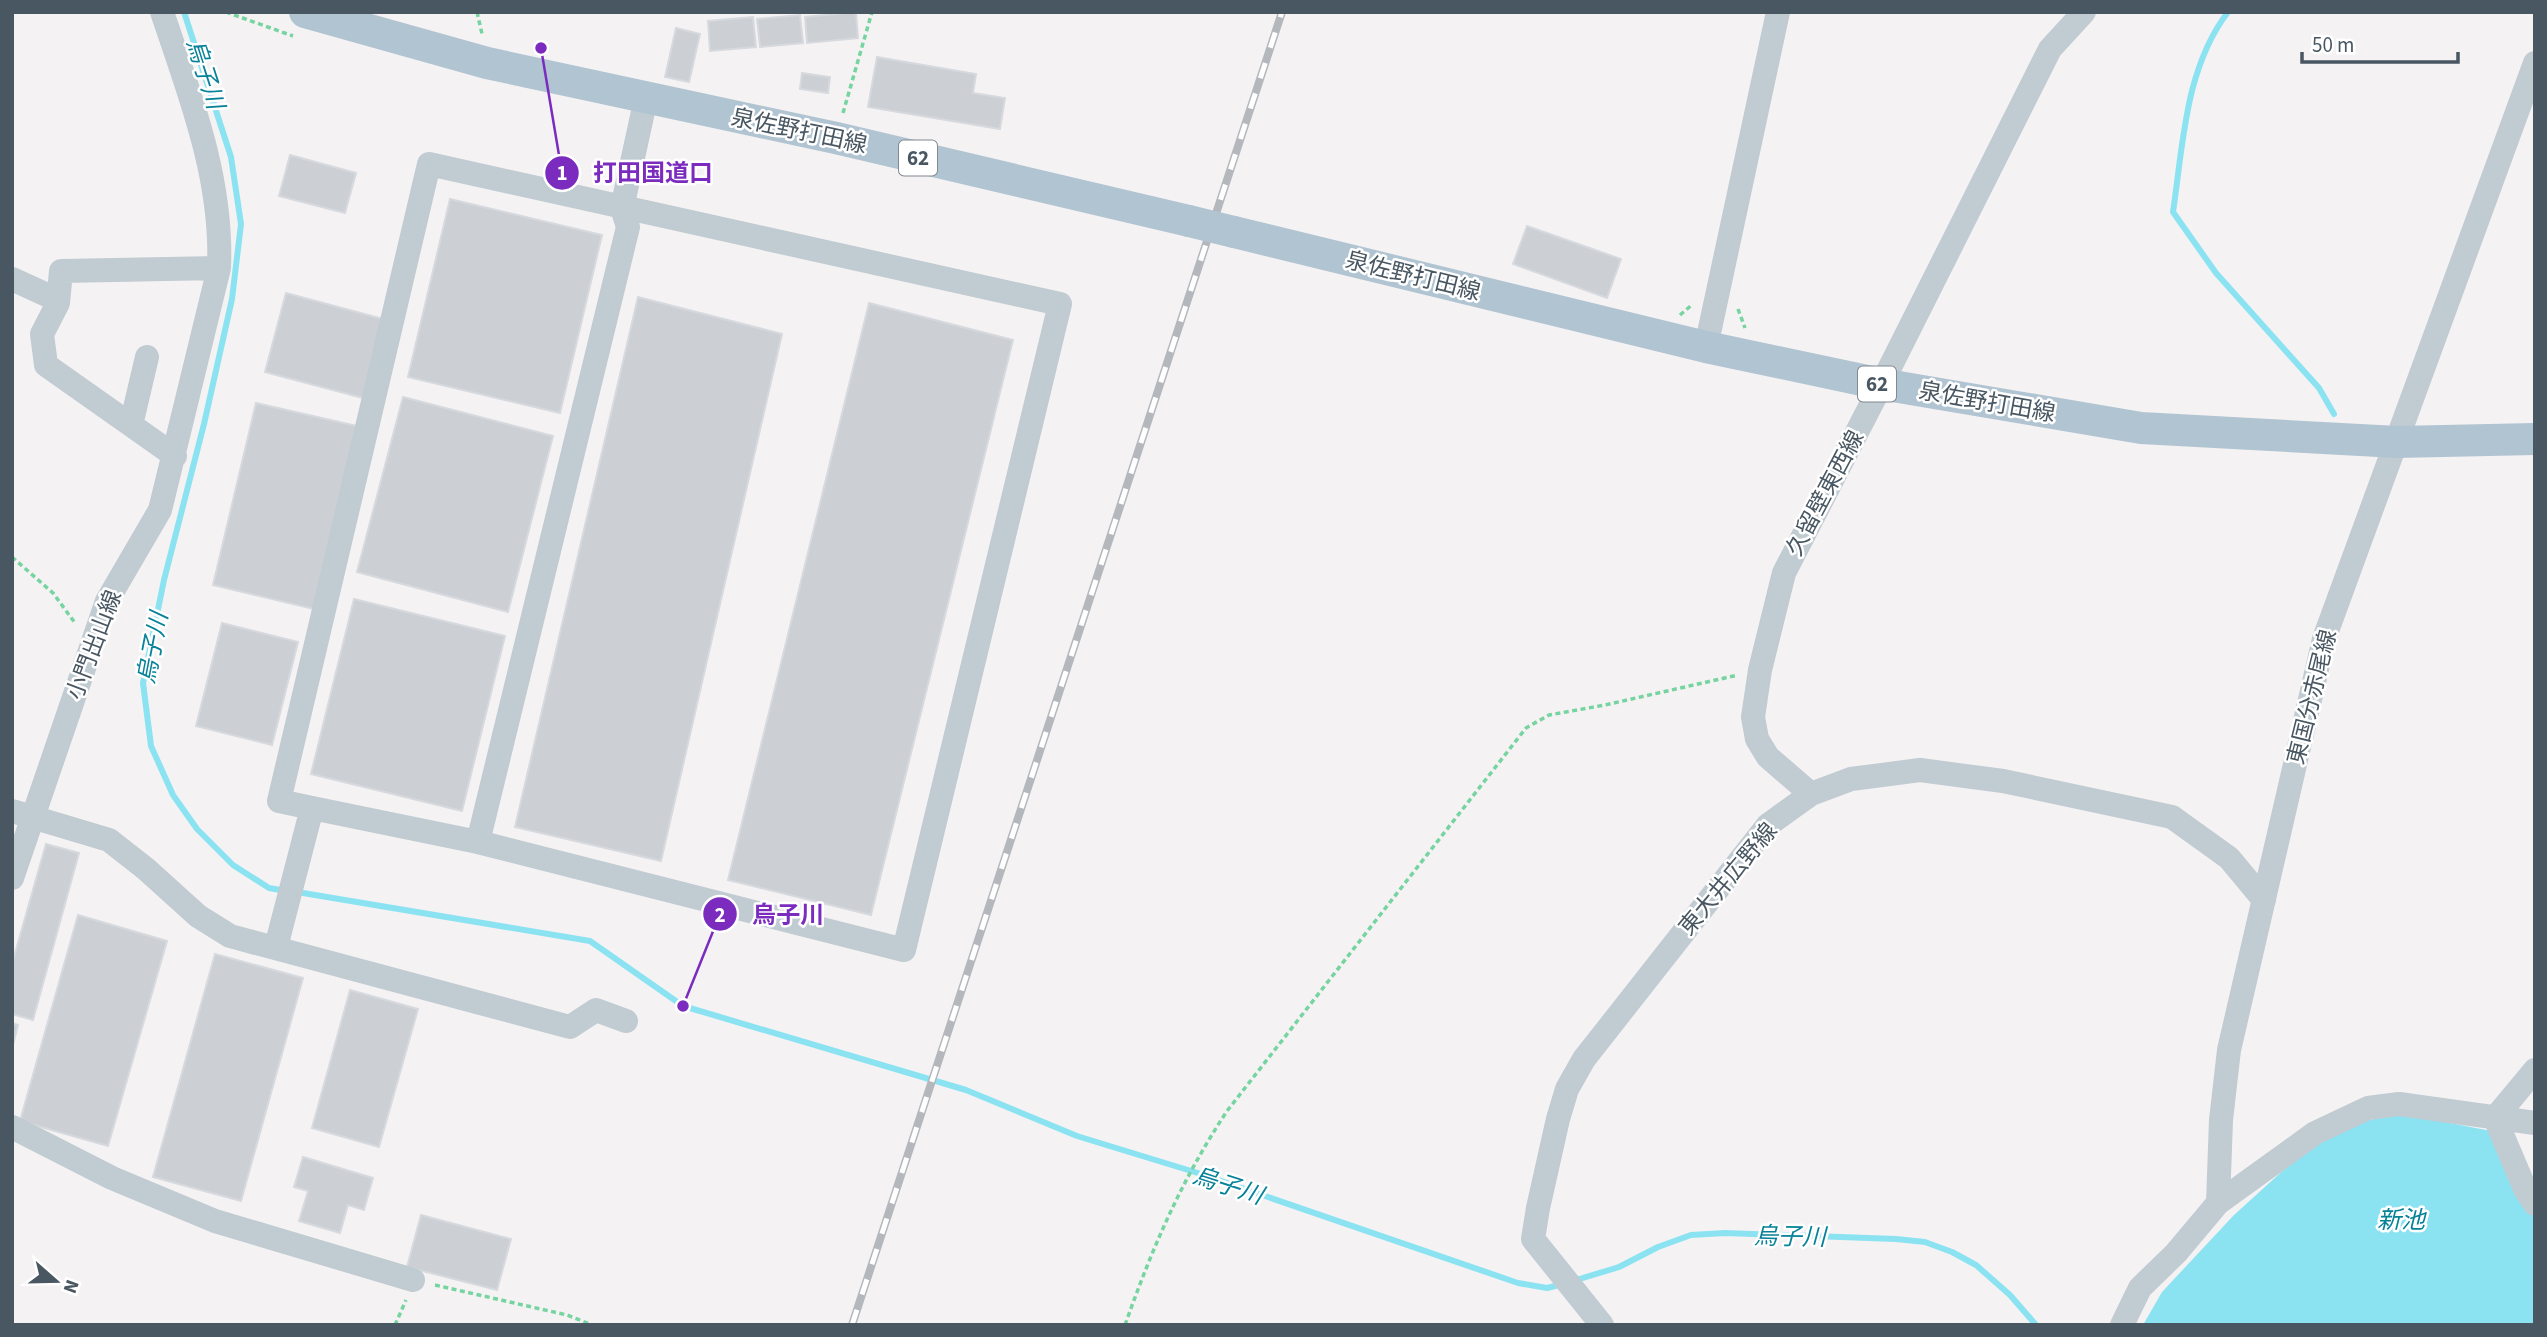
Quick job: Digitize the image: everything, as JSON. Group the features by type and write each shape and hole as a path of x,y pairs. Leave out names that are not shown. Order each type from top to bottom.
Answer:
{"main road":[{"name":"泉佐野打田線","path":"305,12 487,63 836,138 1706,347 1881,384 2141,428 2397,442 2535,439"}],"street":[{"name":"小門出山線","path":"12,878 23,815 107,601 160,510 219,268 220,235 201,127 162,12"},
{"path":"1706,347 1778,12"},
{"name":"久留壁東西線","path":"1811,794 1768,757 1758,739 1753,717 1760,670 1784,573 2050,49 2084,12"},
{"name":"東国分赤尾線","path":"2218,1203 2221,1120 2229,1050 2324,639 2535,63"},
{"path":"478,842 628,226 622,208 646,98"},
{"path":"429,164 1060,304 904,950 478,842 312,808 279,801 429,164"},
{"path":"175,456 46,365 42,334 58,300 61,271 219,268"},
{"path":"12,279 58,300"},
{"path":"131,425 147,356"},
{"name":"東大井広野線","path":"1602,1325 1533,1239 1567,1089 1584,1059 1768,825 1811,794 1852,779 1920,770 2003,780 2172,817 2229,858 2264,900"},
{"path":"276,947 312,808"},
{"path":"23,815 109,840 198,916 230,936 570,1027 596,1010 626,1021"},
{"path":"2495,1118 2535,1070"},
{"path":"2122,1325 2140,1288 2176,1253 2218,1203 2315,1133 2368,1108 2399,1104 2535,1123"},
{"path":"2495,1118 2526,1191 2535,1204"},
{"path":"12,1127 112,1178 215,1221 413,1280"}],"path":[{"path":"836,138 872,12"},
{"path":"1673,320 1703,297"},
{"path":"12,557 53,593 91,644"},
{"path":"1125,1325 1148,1258 1179,1189 1227,1111 1526,729 1549,715 1760,670"},
{"path":"413,1280 567,1315 592,1325"}],"water":[{"name":"新池","path":"2404,1114 2491,1131 2535,1219 2535,1325 2143,1325 2162,1292 2234,1215 2311,1145 2357,1122"}],"building":[{"path":"856,12 858,38 807,43 805,17"},
{"path":"800,15 803,43 760,47 757,19"},
{"path":"753,17 756,47 710,51 708,21"},
{"path":"676,28 700,34 689,82 665,77"},
{"path":"877,57 976,74 973,93 1005,98 1000,129 868,107"},
{"path":"802,73 830,77 828,93 800,89"},
{"path":"290,155 356,173 345,213 279,196"},
{"path":"450,199 602,235 560,413 408,377"},
{"path":"1527,226 1621,259 1607,298 1513,264"},
{"path":"286,293 383,319 363,398 265,372"},
{"path":"638,297 782,334 661,861 515,827"},
{"path":"869,303 1013,340 871,915 728,880"},
{"path":"403,397 553,436 508,612 357,572"},
{"path":"256,403 357,426 314,609 213,585"},
{"path":"354,599 505,636 462,811 311,774"},
{"path":"222,623 298,642 272,745 196,726"},
{"path":"46,844 79,853 33,1020 12,1014 12,964"},
{"path":"78,915 167,941 108,1146 20,1121"},
{"path":"215,954 303,978 241,1201 153,1177"},
{"path":"350,990 418,1009 379,1147 312,1128"},
{"path":"12,1023 18,1025 12,1049"},
{"path":"303,1157 373,1178 364,1210 348,1205 340,1233 299,1221 308,1191 294,1187"},
{"path":"421,1215 511,1239 497,1290 407,1267"}],"waterway":[{"name":"烏子川","path":"184,12 231,157 241,224 232,299 204,424 164,580 143,683 151,746 173,795 197,829 233,865 269,888 286,891"},
{"path":"2228,12 2214,34 2194,82 2183,134 2173,212 2216,273 2319,388 2334,414"},
{"name":"烏子川","path":"297,892 590,941 683,1006 966,1090 1077,1136 1201,1174 1518,1283 1547,1288 1563,1284"},
{"name":"烏子川","path":"1573,1281 1619,1267 1658,1247 1691,1235 1725,1233 1896,1239 1925,1242 1976,1265 2010,1295 2036,1325"}],"railway":[{"path":"852,1325 1282,12"}],"place":[{"name":"打田国道口","path":"541,48"},
{"name":"烏子川","path":"683,1006"}]}
